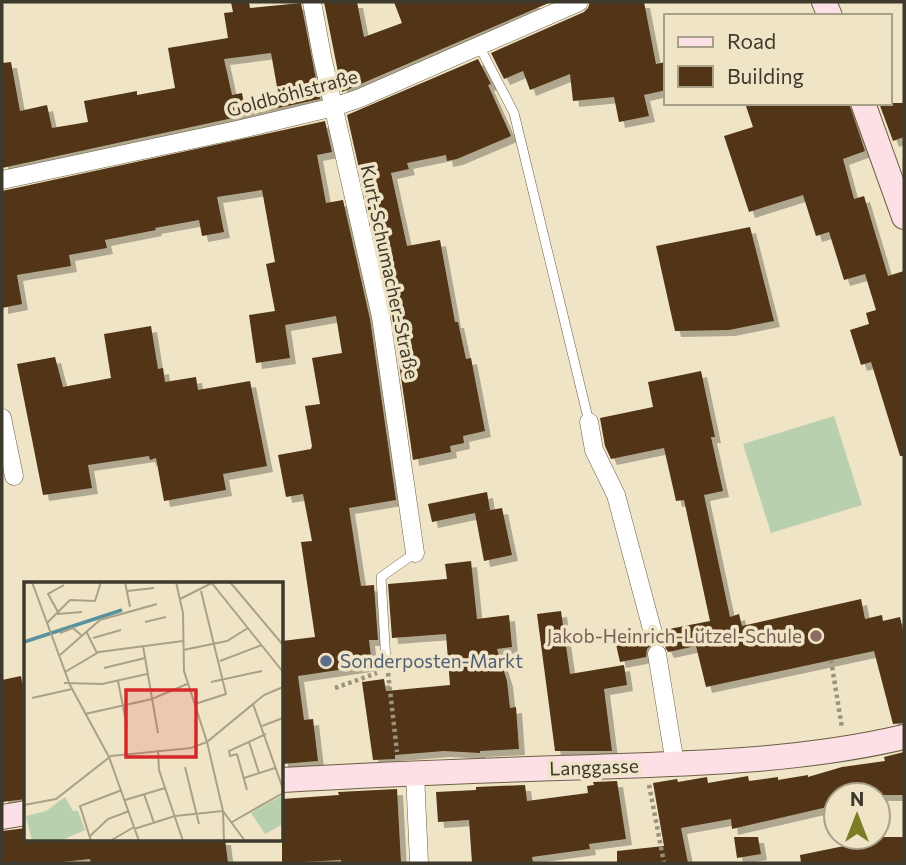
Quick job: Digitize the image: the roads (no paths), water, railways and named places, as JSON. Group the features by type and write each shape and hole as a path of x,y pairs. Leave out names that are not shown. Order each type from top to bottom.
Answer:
{"main road":[{"path":"864,105 898,175 904,217"},
{"name":"Langgasse","path":"284,780 674,764 805,755 845,750 904,737"},
{"path":"2,817 24,813"}],"street":[{"name":"Kurt-Schumacher-Straße","path":"312,2 381,317 415,553"},
{"name":"Goldböhlstraße","path":"2,180 237,131 334,107 579,2"},
{"path":"2,418 14,476"},
{"path":"589,422 594,450 616,495 653,633"},
{"path":"657,654 674,764"},
{"path":"408,773 419,863"}],"lane":[{"path":"478,44 514,113 589,422"},
{"path":"386,662 381,577 415,553"}],"place":[{"name":"Jakob-Heinrich-Lützel-Schule","path":"816,636"},
{"name":"Sonderposten-Markt","path":"326,661"}]}
